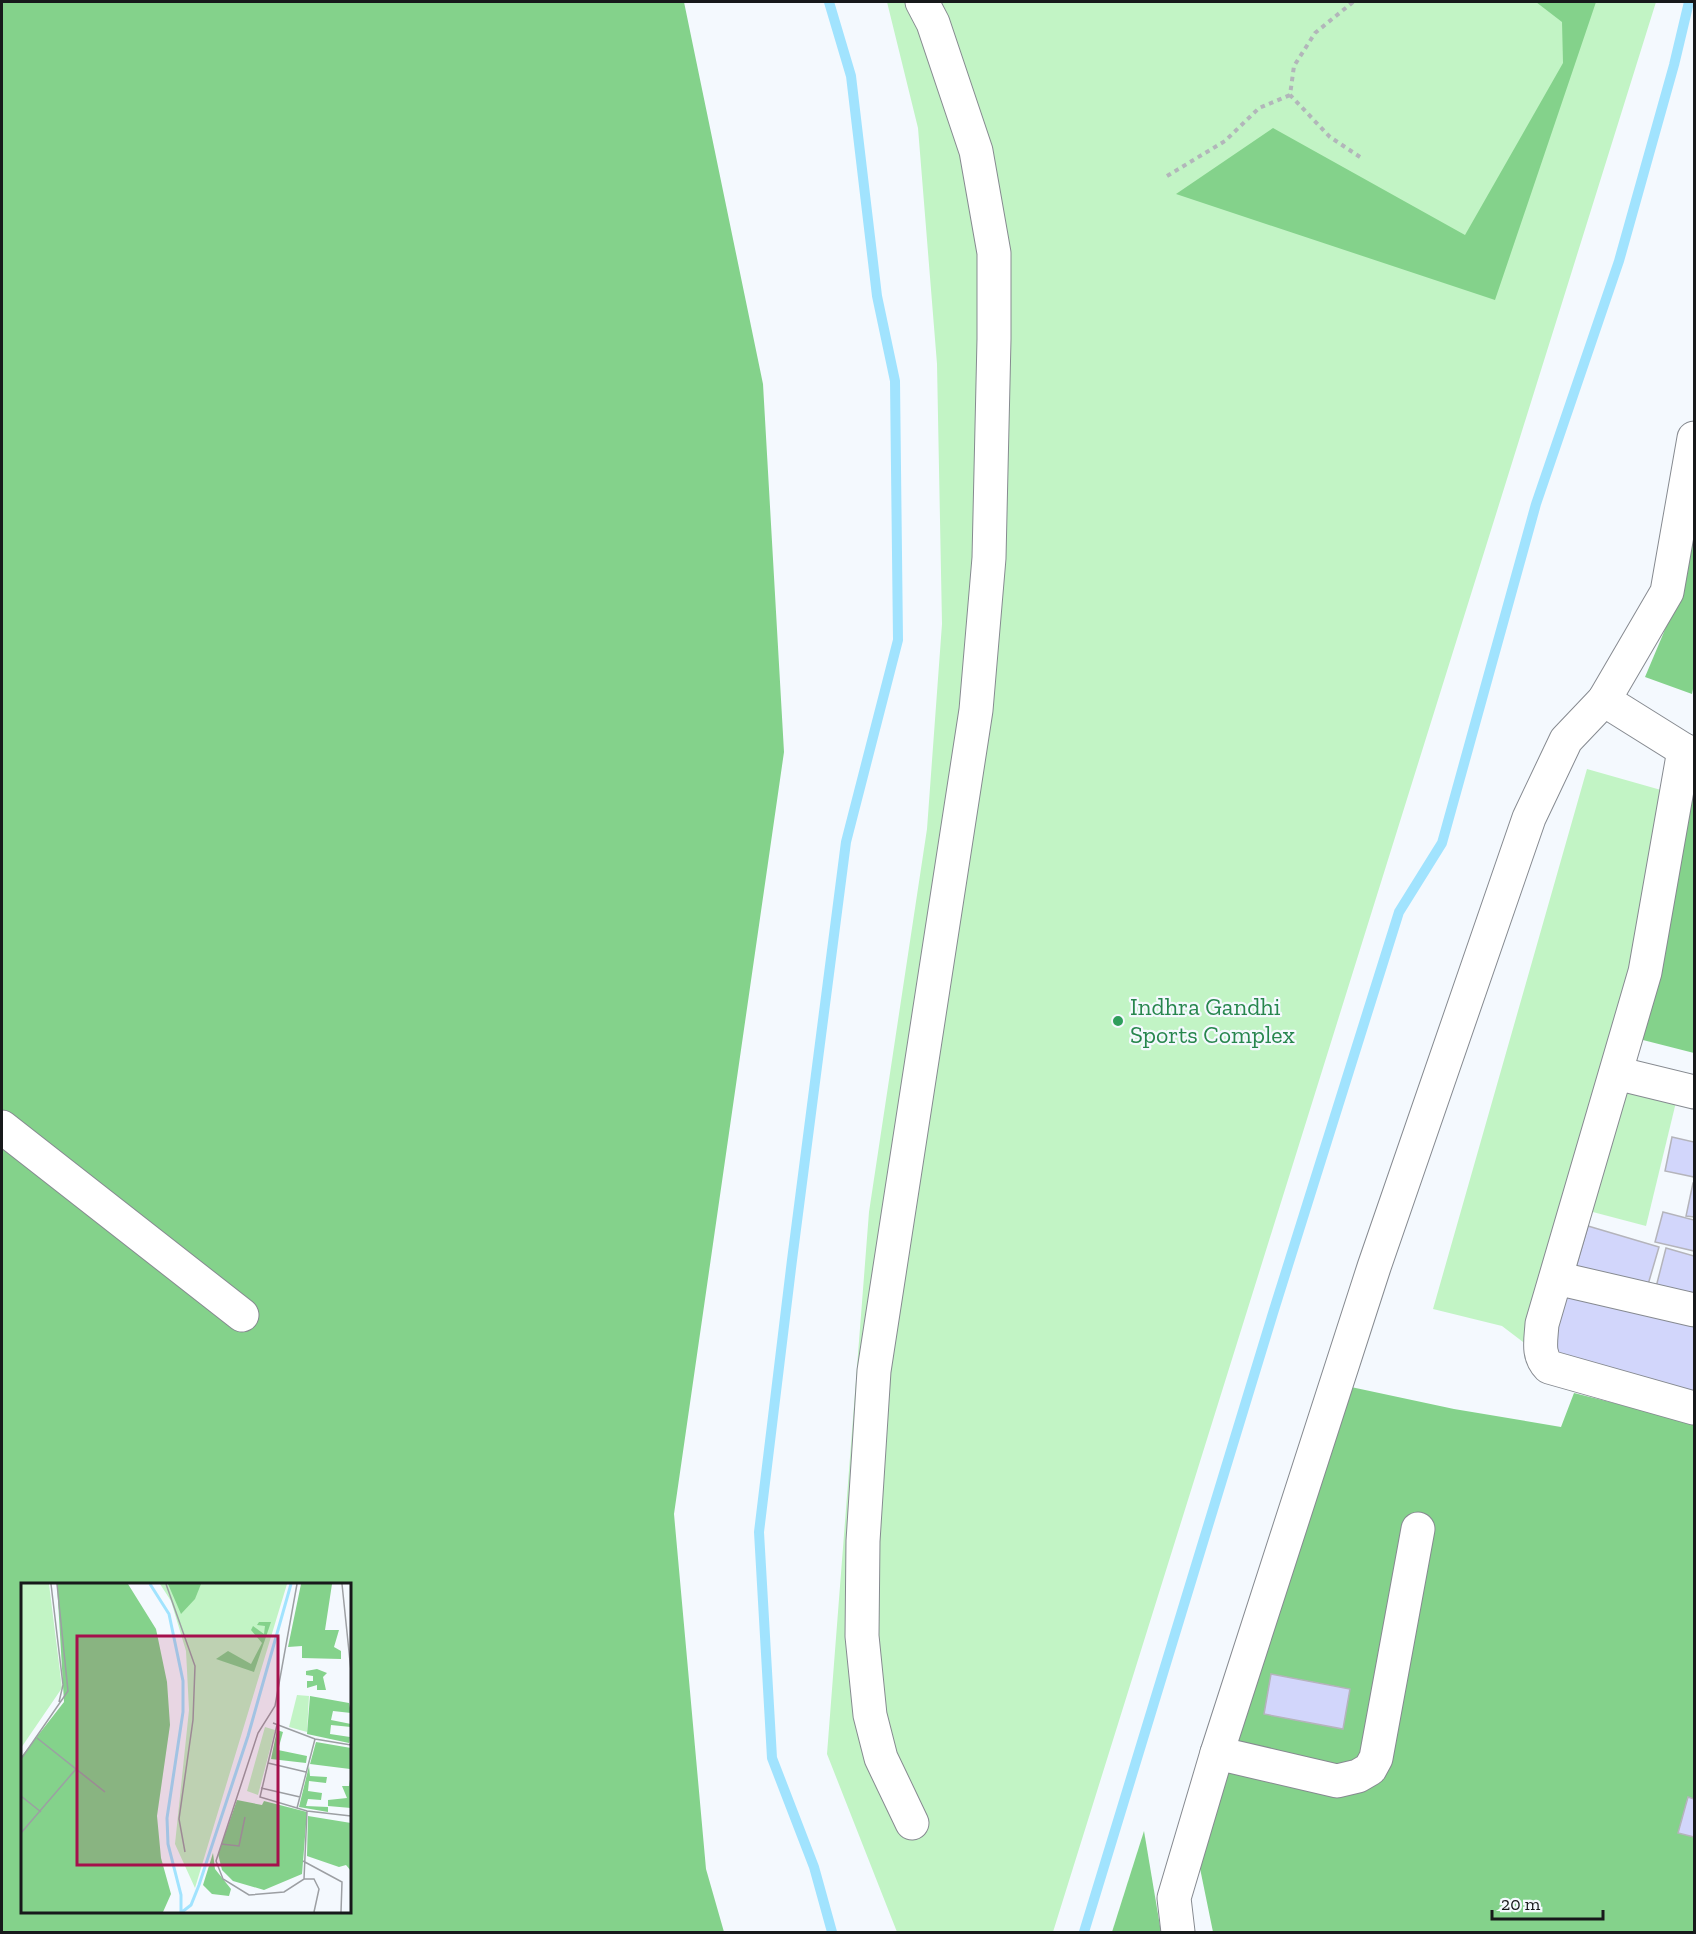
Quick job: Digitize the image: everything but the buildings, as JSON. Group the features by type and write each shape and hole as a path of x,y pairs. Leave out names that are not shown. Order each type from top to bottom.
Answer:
{"street":[{"path":"912,1823 881,1758 870,1715 862,1636 863,1541 874,1371 976,710 989,558 994,339 994,253 976,151 933,23 922,2"},
{"path":"1178,1932 1174,1898 1218,1753 1374,1267 1529,818 1566,740 1604,700 1667,592 1695,438"},
{"path":"1604,700 1689,752 1645,972 1542,1324 1540,1348 1543,1361 1550,1367 1695,1408"},
{"path":"1616,1073 1695,1092"},
{"path":"2,1127 242,1315"},
{"path":"1556,1278 1695,1310"},
{"path":"1218,1753 1337,1781 1358,1776 1370,1769 1376,1758 1418,1529"}],"path":[{"path":"1290,95 1294,66 1315,33 1353,2"},
{"path":"1290,95 1330,136 1360,157"},
{"path":"1167,176 1225,141 1259,108 1290,95"}],"green space":[{"path":"2,2 684,2 763,384 784,752 674,1514 706,1869 724,1932 2,1932"},
{"name":"Indhra Gandhi Sports Complex","path":"887,2 1656,2 1053,1932 897,1932 827,1754 869,1212 927,829 942,624 937,364 918,128"},
{"path":"1536,2 1596,2 1495,300 1176,194 1273,128 1465,235 1563,63 1562,22"},
{"path":"1694,522 1694,684 1692,694 1645,677 1680,594"},
{"path":"1587,769 1668,792 1638,973 1527,1345 1502,1326 1433,1309"},
{"path":"1685,790 1694,793 1694,1053 1639,1039"},
{"path":"1624,1089 1677,1098 1646,1226 1589,1211"},
{"path":"1351,1387 1454,1409 1561,1427 1574,1393 1694,1423 1694,1932 1213,1932 1193,1834"},
{"path":"1144,1831 1161,1932 1112,1932"}],"waterway":[{"path":"829,2 851,76 877,296 895,381 898,640 846,842 759,1532 772,1758 814,1867 832,1932"},
{"path":"1084,1932 1273,1313 1399,912 1442,843 1536,504 1619,261 1674,65 1689,2"}],"place":[{"name":"Indhra Gandhi Sports Complex","path":"1118,1021"}]}
